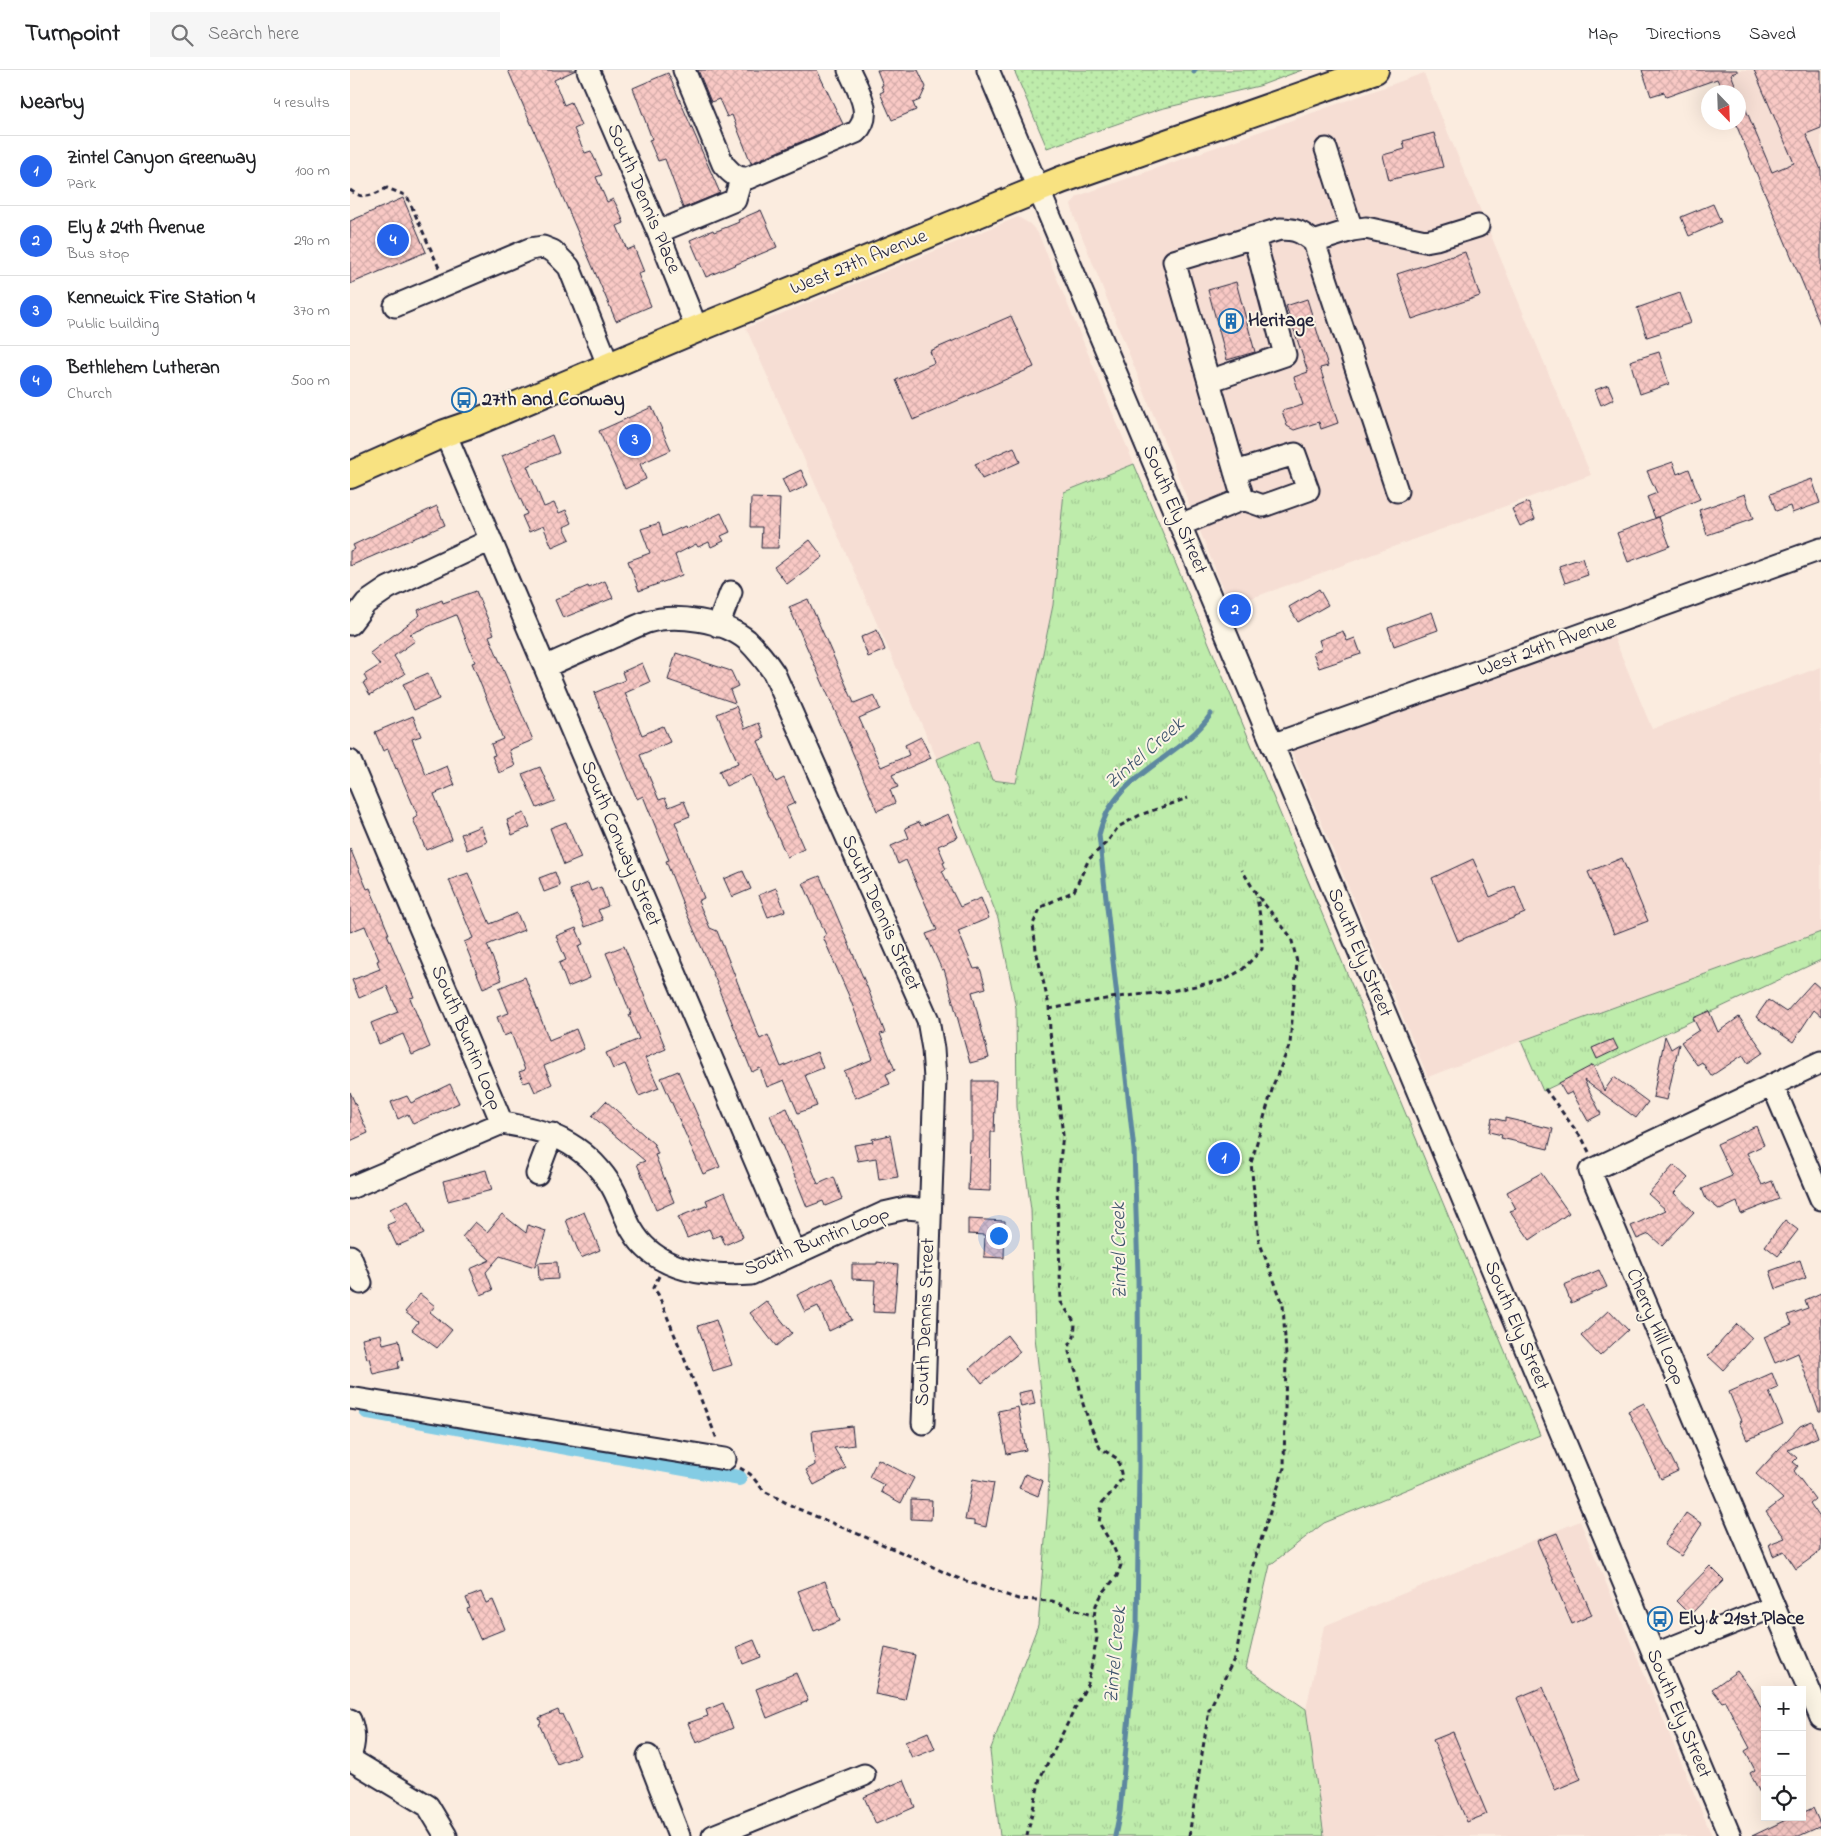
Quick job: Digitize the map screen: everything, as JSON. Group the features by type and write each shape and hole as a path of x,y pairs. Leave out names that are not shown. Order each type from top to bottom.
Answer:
{"main road":[{"name":"West 27th Avenue","path":"350,475 446,433 1061,180 1375,70"}],"street":[{"path":"684,70 723,164 740,179 748,178 856,132 865,120 864,104 849,70"},
{"name":"South Ely Street","path":"988,70 1730,1836"},
{"name":"South Dennis Place","path":"593,72 697,329"},
{"path":"1326,149 1352,230"},
{"path":"658,232 735,200 740,179"},
{"path":"1314,242 1352,230 1366,228 1425,240 1436,239 1478,226"},
{"path":"1243,499 1174,261 1280,229 1294,229 1314,242 1397,491"},
{"path":"1209,381 1286,356 1254,237"},
{"path":"395,306 530,249 543,247 553,251 569,267 609,367"},
{"name":"South Conway Street","path":"446,433 795,1254"},
{"path":"1180,525 1243,499 1263,506 1308,490 1295,454 1235,472"},
{"path":"350,624 366,603 388,588 491,540"},
{"name":"West 24th Avenue","path":"1272,745 1821,549"},
{"path":"718,626 731,592"},
{"name":"South Dennis Street","path":"545,666 648,622 672,618 697,620 718,626 746,639 762,656 774,673 928,1020 935,1078 923,1423"},
{"name":"South Buntin Loop","path":"350,761 502,1123 528,1127 552,1134 581,1151 610,1183 632,1231 647,1250 683,1270 729,1275 750,1274 884,1213 906,1208 930,1210"},
{"path":"1596,1168 1821,1062"},
{"path":"1772,1086 1821,1199"},
{"path":"350,1188 502,1123"},
{"path":"537,1174 552,1134"},
{"name":"Cherry Hill Loop","path":"1596,1168 1590,1171 1821,1718"},
{"path":"350,1256 361,1283"},
{"path":"350,1398 725,1459"},
{"path":"1653,1655 1773,1607"},
{"path":"350,1720 355,1733 354,1747 350,1757 428,1806 446,1836"},
{"path":"648,1756 679,1836"},
{"path":"713,1836 864,1776"}],"path":[{"path":"350,190 359,196 368,196 387,188 407,196 446,284"},
{"path":"1027,1836 1040,1778 1088,1683 1097,1638 1094,1616 1096,1605 1102,1594 1117,1576 1121,1565 1113,1546 1099,1523 1102,1503 1122,1478 1118,1460 1100,1448 1083,1404 1070,1352 1075,1323 1062,1302 1057,1187 1063,1135 1050,1032 1049,1009 1036,950 1033,924 1042,907 1074,891 1089,859 1108,841 1118,827 1140,816 1188,798"},
{"path":"1188,1836 1209,1710 1236,1655 1252,1568 1284,1468 1286,1356 1283,1304 1259,1241 1251,1163 1274,1083 1290,1044 1297,962 1291,937 1257,895 1242,870"},
{"path":"1049,1009 1117,997 1166,992 1225,980 1243,969 1262,949 1257,895"},
{"path":"1545,1089 1583,1140 1596,1168"},
{"path":"665,1261 653,1288 658,1294 725,1459 750,1474 764,1491 796,1508 908,1555 952,1576 1018,1599 1052,1601 1094,1616"}],"shaded area":[{"path":"1714,70 1821,70 1821,328 1739,130 1746,130 1746,85 1721,85"},
{"path":"1424,73 1591,475 1230,606 1075,219 1071,204 1078,196"},
{"path":"1018,217 1030,224 1038,233 1134,464 1064,492 1053,605 1016,783 992,780 978,741 937,759 746,328"},
{"path":"1613,635 1652,729 1821,667 1821,932 1521,1041 1428,1077 1291,750"},
{"path":"1580,1521 1712,1836 1324,1836 1306,1709 1324,1626"}],"green space":[{"path":"1014,70 1302,70 1259,86 1160,109 1047,148"},
{"path":"1134,464 1540,1435 1324,1523 1270,1565 1246,1668 1306,1709 1324,1836 1000,1836 990,1751 1038,1625 1048,1505 1049,1464 1035,1337 1031,1210 1017,1107 1016,1008 998,918 954,808 937,759 978,741 992,780 1016,783 1053,605 1064,492"},
{"path":"1821,932 1821,960 1543,1091 1521,1041"}],"building":[{"path":"508,70 576,70 554,80 564,105 571,102 581,126 574,129 585,153 591,151 602,175 596,177 607,202 613,199 617,206 624,223 617,226 627,250 634,247 644,272 638,274 651,306 616,321"},
{"path":"698,70 817,70 843,124 751,163 732,115 727,117 719,99 711,102"},
{"path":"877,70 918,70 926,87 920,100 913,103 916,110 892,120 880,93 884,91"},
{"path":"1642,70 1737,70 1737,72 1731,74 1735,85 1720,85 1717,79 1666,97 1664,92 1651,96"},
{"path":"1754,70 1821,70 1821,128 1806,134 1821,170 1821,327 1738,130 1746,130 1746,110 1772,172 1794,163"},
{"path":"668,73 720,193 683,208 665,159 658,161 649,140 652,139 633,88"},
{"path":"1434,133 1443,167 1389,180 1383,155 1405,149 1403,141"},
{"path":"403,198 426,252 350,284 350,221"},
{"path":"1713,204 1721,222 1689,236 1681,217"},
{"path":"761,210 777,247 706,277 690,240 739,222 738,220"},
{"path":"1465,252 1480,296 1412,319 1397,274"},
{"name":"Heritage","path":"1236,282 1255,352 1227,360 1208,290"},
{"path":"1680,293 1691,323 1647,337 1637,308"},
{"path":"1307,299 1328,366 1320,368 1338,423 1321,429 1319,422 1294,430 1287,426 1282,411 1303,405 1294,377 1308,372 1286,306"},
{"path":"1011,316 1034,367 913,420 896,380 934,363 930,351"},
{"path":"1659,352 1669,384 1640,394 1630,361"},
{"path":"1608,385 1614,399 1601,405 1595,390"},
{"path":"652,407 671,450 640,464 646,479 625,489 599,431"},
{"path":"552,435 559,453 527,466 544,507 554,503 559,513 566,510 572,523 564,527 570,539 552,547 543,526 529,532 522,516 527,514 502,456"},
{"path":"1014,447 1020,462 982,479 975,464"},
{"path":"1673,462 1677,474 1689,469 1700,499 1655,518 1647,497 1657,493 1647,471"},
{"path":"801,470 808,485 789,494 782,479"},
{"path":"1812,479 1820,503 1792,513 1790,506 1776,511 1770,494"},
{"path":"1745,494 1753,519 1707,535 1699,510"},
{"path":"751,498 780,499 778,548 761,548 762,527 750,527"},
{"path":"1528,502 1535,519 1520,526 1512,509"},
{"path":"437,506 445,525 350,566 350,551 355,549 353,545"},
{"path":"721,513 730,532 721,536 724,541 711,547 709,542 698,547 696,544 675,555 682,575 639,591 628,561 650,553 641,529 659,523 663,536 685,526 686,529"},
{"path":"1659,517 1670,546 1628,562 1617,533"},
{"path":"810,540 823,557 787,584 774,567"},
{"path":"1582,558 1588,575 1565,583 1559,566"},
{"path":"605,581 613,598 563,618 555,600"},
{"path":"1319,589 1328,605 1298,622 1289,607"},
{"path":"476,591 494,634 489,636 533,740 509,750 515,766 499,773 492,756 495,755 491,744 503,739 472,663 475,662 456,615 410,634 415,641 394,656 405,674 370,695 363,683 367,681 364,675 380,665 370,653 420,615 418,610 442,600 443,603"},
{"path":"808,599 854,703 874,695 880,709 859,718 881,767 909,755 905,745 921,737 931,758 892,775 898,787 890,790 895,803 877,811 789,607"},
{"path":"1432,612 1438,630 1394,646 1388,628"},
{"path":"877,630 885,650 868,657 861,637"},
{"path":"1343,631 1347,641 1355,638 1361,654 1319,668 1313,653 1322,649 1319,640"},
{"path":"676,653 731,671 738,686 730,690 735,703 668,680"},
{"path":"642,663 650,682 625,693 642,735 663,726 670,742 640,755 659,800 665,798 669,807 684,801 690,816 675,822 704,898 698,901 710,928 717,931 760,1039 768,1035 781,1067 817,1052 823,1068 805,1075 817,1106 798,1113 784,1080 767,1087 760,1068 752,1072 720,990 684,907 666,861 669,860 643,796 637,799 594,693 625,680 622,672"},
{"path":"428,673 439,699 414,710 403,684"},
{"path":"736,706 745,729 759,723 765,738 758,741 776,782 784,778 795,803 786,807 804,849 787,857 751,775 726,786 719,771 738,763 717,714"},
{"path":"413,716 421,736 412,739 426,775 447,766 455,785 434,794 452,839 426,850 413,819 418,816 388,749 383,751 375,732"},
{"path":"540,767 555,801 537,808 522,774"},
{"path":"524,813 530,827 512,835 507,820"},
{"path":"948,814 958,837 938,846 945,862 943,863 946,869 942,871 960,907 981,898 989,918 958,931 974,969 980,968 986,988 972,992 989,1058 970,1063 944,969 942,970 926,934 937,930 906,860 898,864 891,846 909,838 905,828 919,822 921,826"},
{"path":"566,822 581,858 564,865 550,828"},
{"path":"481,826 487,842 467,850 461,834"},
{"path":"350,848 367,889 370,888 389,934 387,934 414,997 410,998 430,1047 412,1055 403,1034 379,1044 371,1023 398,1012 387,986 359,998 352,980 380,969 377,961 379,960 365,926 350,932"},
{"path":"1622,858 1648,921 1614,934 1588,872"},
{"path":"1473,859 1490,897 1515,886 1525,913 1458,941 1432,878"},
{"path":"743,871 751,889 732,897 724,879"},
{"path":"555,872 560,886 544,892 539,878"},
{"path":"468,873 490,924 517,913 524,930 487,945 502,980 483,988 464,942 473,938 449,880"},
{"path":"820,876 868,989 885,1033 880,1034 895,1070 886,1074 890,1084 855,1098 844,1071 873,1059 849,996 823,937 826,935 803,883"},
{"path":"588,883 591,891 601,887 608,906 598,910 603,920 585,927 570,890"},
{"path":"776,888 785,911 768,917 759,895"},
{"path":"576,928 583,944 578,946 590,978 568,987 559,963 566,960 556,936"},
{"path":"624,946 666,1049 645,1058 659,1088 639,1096 625,1064 613,1069 606,1053 639,1039 606,953"},
{"path":"525,977 549,1040 576,1029 584,1049 544,1066 552,1084 535,1092 530,1081 524,1083 519,1072 525,1070 511,1033 504,1036 497,1017 509,1013 499,988"},
{"path":"1813,982 1821,989 1821,1016 1814,1010 1793,1042 1756,1017 1768,1000 1786,1012"},
{"path":"1709,1011 1718,1032 1739,1017 1764,1052 1748,1063 1743,1055 1711,1076 1702,1062 1697,1065 1681,1042 1699,1030 1693,1018"},
{"path":"1665,1036 1671,1049 1679,1044 1667,1100 1653,1097"},
{"path":"1613,1039 1618,1049 1597,1059 1592,1048"},
{"path":"1593,1065 1604,1091 1614,1077 1648,1102 1636,1118 1584,1080 1601,1114 1588,1121 1572,1092 1566,1095 1559,1083"},
{"path":"678,1071 720,1167 703,1174 661,1078"},
{"path":"972,1081 996,1081 994,1132 991,1132 990,1191 968,1190 970,1141 972,1141"},
{"path":"450,1084 459,1103 413,1124 408,1114 398,1119 391,1102 407,1096 411,1103"},
{"path":"350,1092 368,1133 350,1141"},
{"path":"606,1101 654,1144 658,1154 655,1155 674,1202 656,1210 637,1164 645,1161 592,1116"},
{"path":"787,1108 818,1184 834,1177 842,1199 825,1206 823,1201 807,1207 770,1115"},
{"path":"1492,1118 1505,1121 1505,1118 1553,1129 1548,1149 1501,1138 1502,1135 1489,1132"},
{"path":"1756,1126 1764,1145 1747,1153 1762,1185 1772,1181 1779,1199 1741,1214 1737,1202 1720,1210 1706,1199 1702,1189 1732,1176 1717,1144"},
{"path":"890,1135 898,1177 879,1180 876,1158 858,1161 854,1145 873,1142 872,1139"},
{"path":"1674,1165 1688,1178 1674,1193 1694,1212 1662,1246 1649,1234 1637,1239 1631,1226 1666,1210 1648,1194"},
{"path":"486,1170 492,1190 448,1201 443,1181"},
{"path":"1541,1173 1569,1213 1530,1240 1510,1211 1516,1209 1507,1192"},
{"path":"725,1192 743,1237 725,1245 721,1235 713,1238 709,1229 687,1238 678,1217 708,1205 706,1200"},
{"path":"408,1200 424,1234 397,1246 387,1225 396,1221 390,1209"},
{"path":"584,1212 600,1250 581,1258 566,1220"},
{"path":"502,1214 526,1233 528,1225 546,1231 535,1267 500,1256 486,1272 493,1290 481,1295 470,1269 490,1260 462,1237 475,1222 487,1232"},
{"path":"968,1219 1005,1221 1004,1258 984,1257 985,1235 968,1234"},
{"path":"1785,1220 1798,1230 1778,1256 1765,1246"},
{"path":"1800,1260 1806,1278 1776,1289 1770,1271"},
{"path":"557,1262 558,1279 539,1280 538,1263"},
{"path":"877,1262 898,1265 894,1313 873,1312 875,1280 852,1279 852,1264 877,1264"},
{"path":"1599,1270 1607,1287 1571,1303 1564,1285"},
{"path":"833,1278 852,1320 829,1331 818,1306 805,1312 797,1295"},
{"path":"1821,1293 1821,1412 1819,1412 1798,1353 1775,1363 1764,1337 1792,1324 1788,1315 1808,1308 1805,1300"},
{"path":"420,1294 435,1306 430,1312 452,1330 437,1348 412,1330 418,1322 405,1312"},
{"path":"766,1301 792,1333 776,1346 750,1313"},
{"path":"1609,1310 1628,1330 1600,1356 1581,1336"},
{"path":"716,1320 732,1365 713,1371 698,1326"},
{"path":"1737,1324 1752,1338 1723,1370 1708,1356"},
{"path":"381,1334 383,1344 399,1340 403,1360 398,1361 399,1368 373,1374 362,1338"},
{"path":"1007,1335 1020,1352 982,1383 970,1368"},
{"path":"1772,1373 1778,1388 1769,1392 1783,1424 1747,1440 1729,1392"},
{"path":"1032,1390 1035,1404 1021,1407 1018,1393"},
{"path":"1644,1403 1678,1471 1661,1479 1628,1411"},
{"path":"1018,1407 1026,1450 1007,1454 998,1411"},
{"path":"1812,1421 1818,1437 1788,1450 1797,1458 1793,1462 1798,1466 1794,1471 1815,1499 1810,1503 1821,1519 1821,1551 1796,1569 1784,1551 1773,1556 1769,1544 1785,1538 1766,1512 1783,1499 1756,1474 1800,1426"},
{"path":"852,1426 854,1445 834,1448 846,1468 814,1485 806,1470 815,1465 812,1431"},
{"path":"878,1459 914,1478 901,1503 881,1492 884,1485 869,1477"},
{"path":"1025,1474 1043,1481 1038,1496 1019,1488"},
{"path":"973,1479 994,1483 986,1527 974,1524 974,1521 965,1520"},
{"path":"911,1499 932,1500 931,1520 911,1519"},
{"path":"1686,1513 1702,1524 1681,1556 1664,1545"},
{"path":"1557,1533 1592,1615 1572,1624 1537,1541"},
{"path":"1710,1566 1724,1580 1690,1615 1676,1601"},
{"path":"825,1581 840,1621 814,1631 798,1591"},
{"path":"481,1592 486,1603 493,1600 505,1629 480,1639 467,1609 470,1608 466,1598"},
{"path":"754,1640 761,1657 743,1664 737,1647"},
{"path":"885,1648 915,1655 905,1700 875,1694"},
{"path":"1737,1671 1753,1692 1761,1707 1761,1795 1750,1773 1755,1770 1745,1751 1750,1748 1725,1701 1722,1702 1712,1689"},
{"path":"796,1673 808,1701 767,1718 756,1689"},
{"path":"1543,1687 1581,1779 1555,1790 1517,1698"},
{"path":"723,1703 733,1728 696,1743 688,1723 708,1716 706,1710"},
{"path":"558,1710 560,1715 562,1714 580,1755 557,1764 539,1724 541,1723 539,1718"},
{"path":"928,1732 935,1749 912,1758 905,1742"},
{"path":"1453,1732 1487,1814 1467,1822 1433,1740"},
{"path":"904,1780 915,1807 876,1824 864,1797"},
{"path":"1813,1808 1821,1826 1799,1836 1752,1836 1784,1821 1806,1821 1806,1811"}],"waterway":[{"name":"Zintel Creek","path":"1115,1836 1120,1812 1137,1629 1139,1466 1138,1273 1134,1150 1099,835 1106,814 1117,797 1132,782 1198,730 1211,714"},
{"path":"367,1411 739,1478"}],"place":[{"name":"Bethlehem Lutheran","path":"393,240"},
{"name":"Heritage","path":"1231,321"},
{"name":"27th and Conway","path":"464,400"},
{"name":"Kennewick Fire Station 4","path":"635,440"},
{"name":"Ely & 24th Avenue","path":"1235,610"},
{"name":"Zintel Canyon Greenway","path":"1224,1158"},
{"name":"Ely & 21st Place","path":"1660,1619"}]}
